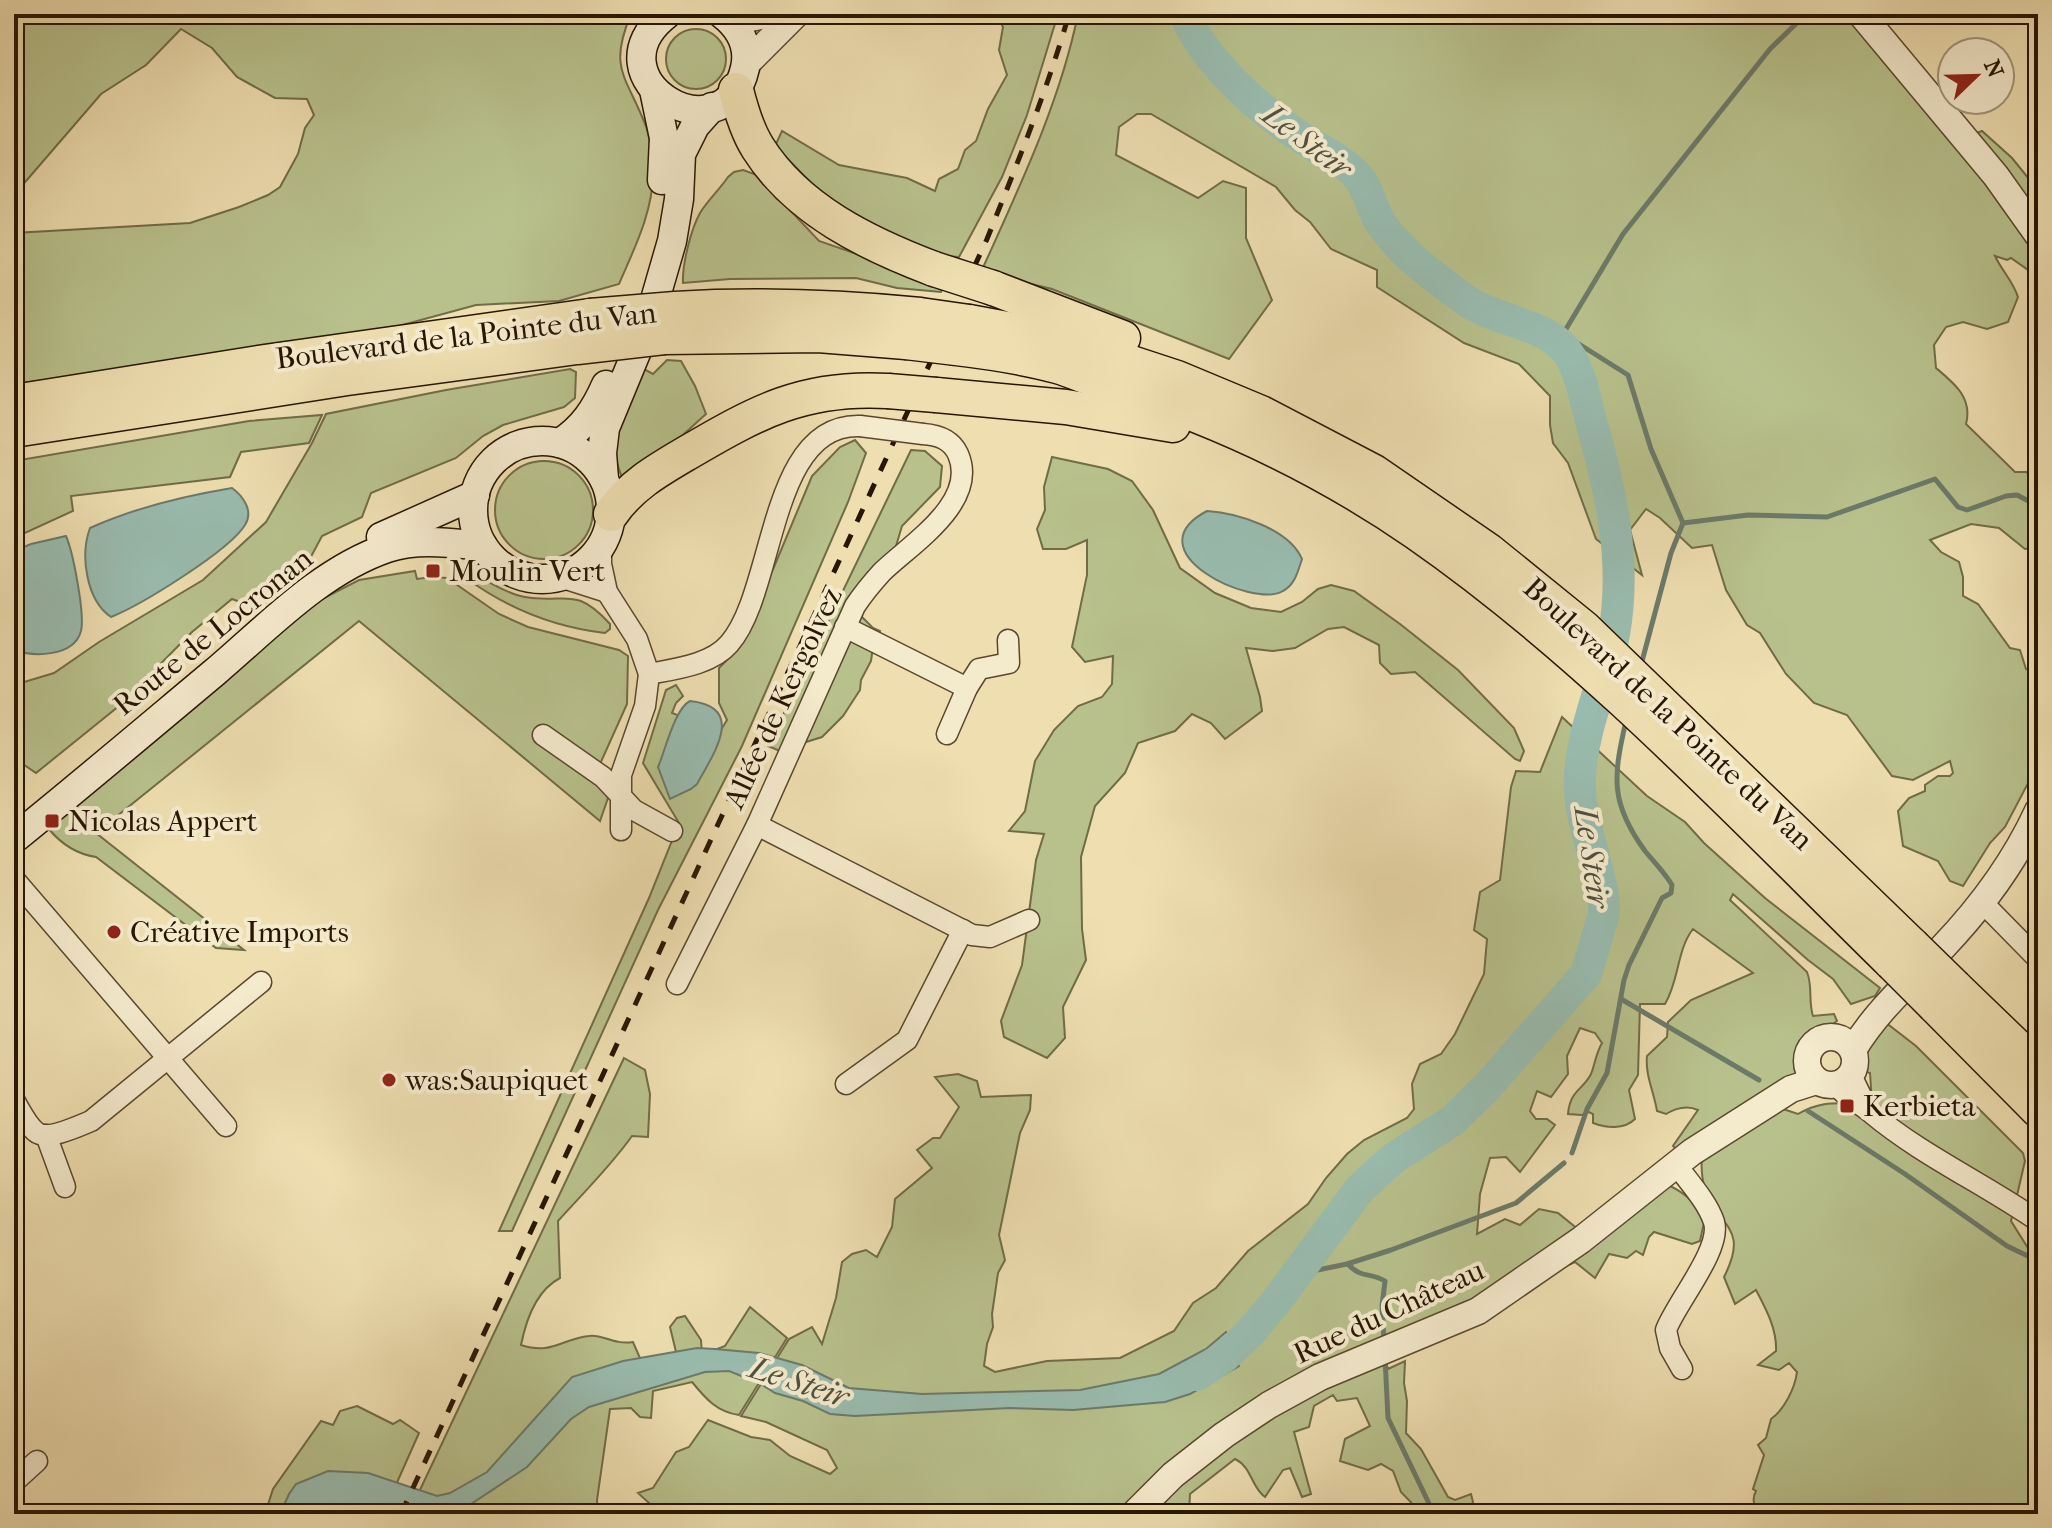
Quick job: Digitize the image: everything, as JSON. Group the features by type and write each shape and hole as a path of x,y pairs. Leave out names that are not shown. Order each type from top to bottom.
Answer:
{"highway":[{"path":"731,87 759,149 804,198 863,238 934,269 993,288 1154,350 1243,395 1374,472"},
{"name":"Boulevard de la Pointe du Van","path":"14,402 265,362 669,323 818,335 913,329 962,335 1055,338 1154,369 1261,413 1374,472 1477,543 1902,954"},
{"name":"Boulevard de la Pointe du Van","path":"14,430 347,378 583,331"},
{"name":"Boulevard de la Pointe du Van","path":"962,335 1191,412 1240,434 1322,475 1576,641"},
{"path":"611,514 628,493 652,474 766,409 786,401 840,390 888,391 1066,407 1149,419 1322,475"},
{"name":"Boulevard de la Pointe du Van","path":"1662,720 1720,794 1902,954"},
{"path":"1902,954 1945,996 2038,1110"},
{"path":"1945,996 2038,1067"}],"main road":[{"path":"560,443 582,427 597,406 645,272 659,209 664,138 654,90 643,66 643,50 647,35 656,22 667,14"},
{"path":"604,479 593,463 578,451 560,443 532,442 505,452 483,474 475,495 473,513 483,546 501,566 530,579 560,577 583,566 601,547 611,514 602,453 605,428 648,324 672,241 679,199 681,154 695,126 731,87 746,48 741,34 727,18"},
{"path":"654,90 669,103 683,109 697,110 731,87"},
{"name":"Route de Locronan","path":"14,822 306,580 356,548 475,495"},
{"name":"Route de Locronan","path":"14,839 95,774 267,626 330,577 360,560 396,546 423,542 483,546"}],"street":[{"path":"727,18 769,14"},
{"path":"731,87 796,14"},
{"path":"1861,14 1996,176 2038,235"},
{"name":"Allée de Kergolvez","path":"649,674 704,660 730,643 759,581 785,490 795,469 825,435 840,427 860,426 943,438 957,451 962,471 957,496 943,515 870,585 845,627 757,825 677,984"},
{"path":"601,547 607,592 637,639 649,674 645,706 625,761 620,795 621,830"},
{"path":"560,577 607,592"},
{"path":"845,627 967,688"},
{"path":"947,734 979,669 1009,663 1008,640"},
{"path":"543,735 603,777 641,815 672,831"},
{"name":"Rue du Château","path":"1134,1514 1173,1475 1269,1405 1307,1383 1457,1321 1498,1299 1581,1240 1675,1163 1827,1068 1982,902 2012,863 2038,811"},
{"path":"757,825 963,930 985,938 1029,920"},
{"path":"14,879 226,1126"},
{"path":"1982,902 2038,959"},
{"path":"846,1084 907,1040 963,930"},
{"path":"14,1100 35,1132 46,1135 91,1121 261,982"},
{"path":"1827,1068 1848,1099 1919,1148 2038,1221"},
{"path":"46,1135 65,1187"},
{"path":"1675,1163 1709,1212 1715,1228 1712,1247 1666,1330 1667,1343 1682,1369"},
{"path":"14,1482 37,1461"}],"green space":[{"path":"14,14 631,14 620,60 626,82 647,129 653,173 650,202 642,230 619,284 559,301 476,305 373,333 14,384 14,233 190,223 239,207 280,187 298,154 305,128 314,115 307,99 275,98 237,77 212,48 181,29 146,65 101,94 14,195"},
{"path":"996,14 1058,14 1027,115 1002,177 959,257 933,255 822,194 775,146 782,131 839,165 907,178 935,191 939,179 958,169 965,150 976,141 988,109 1007,75 999,50 1003,27"},
{"path":"1078,14 1881,14 1861,26 1955,141 1982,131 2012,158 2038,190 2038,277 2011,258 2007,260 1995,256 2018,297 2008,322 1987,329 1963,322 1946,327 1934,345 1936,368 1955,385 1967,406 1966,424 2015,472 2027,472 2038,497 2038,548 2025,549 1999,528 1971,524 1930,540 1941,552 1959,562 1963,596 1978,604 2010,648 2020,650 2026,669 2034,672 2038,669 2036,768 2005,827 1990,843 1963,886 1950,881 1938,861 1903,846 1898,811 1909,798 1925,791 1925,785 1938,776 1950,776 1953,773 1950,761 1913,780 1892,776 1847,715 1814,703 1786,674 1760,633 1747,625 1726,590 1712,545 1692,548 1646,509 1630,530 1642,575 1596,539 1568,463 1553,443 1550,396 1519,364 1464,343 1377,287 1377,270 1331,249 1276,187 1151,114 1137,114 1119,127 1116,155 1198,198 1223,181 1246,188 1246,238 1272,300 1229,359 1052,289 981,272 1049,113"},
{"path":"696,29 708,31 717,38 724,47 724,71 717,80 708,87 696,89 684,87 675,80 668,71 666,59 668,47 675,38 684,31"},
{"path":"743,170 757,175 819,241 944,284 941,292 897,288 856,278 730,279 683,283 688,247 700,213 728,177"},
{"path":"667,360 681,361 706,414 663,453 622,477 615,449 624,408 640,367 653,374"},
{"path":"570,369 576,372 575,398 564,407 503,425 483,436 456,458 371,493 362,517 322,536 305,568 280,593 256,608 232,599 192,632 119,706 36,773 14,758 14,681 21,683 54,673 99,642 203,580 266,522 326,414"},
{"path":"322,415 309,443 241,452 230,477 71,496 73,511 14,538 14,461 249,421"},
{"path":"855,440 866,453 848,502 742,746 658,910 512,1231 499,1231 649,898 679,823 643,763 666,690 676,685 683,696 672,713 688,719 713,743 727,720 719,703 719,668 732,655 774,567 812,476 840,447"},
{"path":"911,450 925,451 942,466 940,487 902,526 896,546 882,560 857,612 880,631 860,690 843,716 822,737 806,742 793,728 782,752 768,746"},
{"path":"1052,457 1108,469 1132,481 1153,510 1180,568 1215,593 1251,608 1281,612 1302,602 1318,589 1331,585 1354,591 1458,670 1514,728 1524,751 1520,761 1515,759 1415,672 1391,674 1380,663 1379,645 1344,627 1328,629 1295,648 1273,651 1246,648 1262,711 1225,739 1211,723 1192,714 1175,731 1138,743 1125,773 1095,806 1081,857 1082,929 1086,960 1063,1007 1065,1038 1047,1058 1004,1037 1001,1021 1022,965 1036,860 1044,834 1009,831 1025,811 1035,761 1054,730 1078,706 1102,697 1112,684 1113,656 1085,662 1072,647 1087,575 1087,540 1066,549 1043,549 1037,529 1045,510 1044,487"},
{"path":"544,461 563,464 579,475 590,491 593,510 590,529 579,545 563,556 544,559 525,556 509,545 498,529 495,510 498,491 509,475 525,464"},
{"path":"415,571 417,579 447,578 499,614 528,627 619,650 628,656 627,704 600,764 597,782 608,798 600,821 359,621 96,833 244,950 216,948 96,857 69,847 48,828 205,689 320,600 359,580"},
{"path":"467,573 517,595 579,600 598,612 610,624 610,629 605,633 549,621 482,589 466,578"},
{"path":"1562,717 1647,796 1685,822 1765,898 1880,988 1875,996 1851,1004 1833,979 1733,894 1730,900 1807,972 1813,1016 1834,1014 1837,1021 1826,1029 1808,1034 1797,1073 1777,1107 1798,1114 1825,1104 1872,1103 1870,1073 1850,1067 1861,1043 1881,1019 1916,1046 2023,1153 2025,1161 2011,1221 2038,1264 2038,1514 1758,1514 1754,1500 1756,1491 1753,1489 1764,1455 1758,1445 1766,1438 1771,1419 1788,1398 1797,1372 1789,1363 1779,1370 1758,1365 1776,1351 1770,1319 1756,1290 1735,1304 1724,1277 1734,1247 1733,1237 1705,1189 1702,1156 1679,1152 1673,1146 1698,1110 1682,1108 1666,1114 1657,1111 1647,1070 1647,1056 1667,1037 1668,1022 1691,1000 1753,973 1693,929 1684,946 1665,1004 1640,1004 1638,1075 1629,1090 1635,1119 1626,1125 1609,1127 1593,1123 1593,1114 1589,1112 1568,1114 1574,1095 1591,1074 1602,1043 1595,1033 1580,1028 1567,1056 1568,1074 1551,1097 1537,1091 1530,1111 1536,1119 1547,1119 1555,1125 1520,1172 1506,1157 1490,1158 1480,1194 1477,1234 1505,1219 1520,1225 1539,1209 1558,1213 1579,1230 1663,1183 1687,1197 1705,1218 1700,1241 1692,1244 1654,1232 1643,1255 1636,1251 1627,1258 1609,1254 1595,1278 1575,1262 1383,1351 1388,1369 1405,1361 1406,1433 1421,1449 1448,1497 1455,1500 1471,1494 1473,1502 1468,1514 1422,1514 1401,1492 1393,1471 1381,1464 1368,1470 1340,1461 1345,1439 1370,1426 1357,1398 1337,1401 1333,1395 1314,1406 1309,1427 1294,1432 1311,1494 1302,1497 1290,1468 1283,1470 1265,1497 1245,1467 1235,1459 1190,1494 1189,1514 688,1514 685,1508 661,1514 638,1493 653,1488 676,1452 689,1447 708,1420 751,1437 770,1440 790,1456 830,1474 837,1468 827,1450 766,1422 741,1416 789,1339 812,1327 822,1344 836,1298 842,1262 852,1254 866,1250 877,1257 892,1227 895,1199 932,1168 917,1150 933,1138 940,1138 959,1107 935,1077 958,1074 977,1081 981,1097 1031,1095 999,1235 1005,1260 998,1273 993,1327 984,1366 995,1372 1047,1361 1120,1358 1174,1331 1193,1303 1216,1288 1248,1251 1308,1204 1347,1154 1364,1140 1407,1118 1414,1109 1412,1084 1420,1064 1441,1054 1455,1034 1484,974 1487,939 1474,930 1480,892 1500,880 1511,787 1516,771 1540,772"},
{"path":"624,1058 645,1070 650,1094 648,1137 632,1136 558,1221 560,1278 539,1298 521,1345 541,1348 594,1336 633,1342 643,1365 676,1352 670,1327 677,1318 685,1316 701,1340 702,1355 725,1346 750,1307 787,1338 739,1415 718,1408 692,1382 653,1391 651,1418 640,1417 631,1408 610,1409 597,1500 598,1514 418,1514 419,1492"},
{"path":"357,1406 393,1424 400,1420 419,1433 383,1514 265,1514 273,1489 321,1421 333,1425 340,1411"}],"water":[{"path":"232,488 248,509 245,525 236,536 183,576 142,601 111,617 103,609 87,576 86,551 90,528 124,514"},
{"path":"1207,511 1247,519 1286,539 1302,559 1290,585 1283,591 1268,594 1247,592 1205,573 1189,559 1182,543 1187,527"},
{"path":"66,536 78,583 81,611 81,631 77,640 52,653 32,654 14,650 14,551"},
{"path":"690,701 708,705 718,713 722,723 721,734 697,784 670,799 658,767 675,721"},
{"path":"1226,1332 1239,1366 1190,1394 1165,1402 1073,1410 1010,1408 855,1416 830,1414 729,1371 705,1372 589,1407 571,1419 527,1467 456,1514 400,1514 378,1507 359,1508 343,1514 280,1514 296,1484 328,1471 368,1473 437,1496 450,1493 487,1472 572,1377 623,1361 697,1348 715,1349 759,1353 802,1365 849,1388 922,1394 1080,1390 1159,1374 1206,1349"}],"waterway":[{"name":"Le Steir","path":"1185,14 1205,49 1233,82 1283,125 1358,177 1382,225 1410,257 1467,301 1537,330 1562,346 1581,381 1605,474 1615,526 1619,579 1614,634 1585,739 1580,775 1582,808 1604,905 1586,974 1486,1088 1452,1121 1394,1158 1359,1190 1248,1335 1224,1357 1197,1375"},
{"path":"1563,334 1623,234 1770,49 1806,14"},
{"name":"Le Steir","path":"1552,337 1563,334 1628,375 1651,449 1683,523 1671,553 1641,665"},
{"path":"1683,523 1748,515 1827,517 1935,479 1958,507 1967,510 2017,495 2038,506"},
{"name":"Le Steir","path":"1572,1153 1587,1109 1607,1073 1629,965 1662,898 1671,893 1672,885 1634,834 1620,804 1617,774 1626,721"},
{"path":"1621,999 1759,1080"},
{"path":"1808,1111 2007,1246 2038,1261"},
{"name":"Le Steir","path":"1298,1274 1347,1264 1391,1250 1516,1203 1564,1163"},
{"path":"1348,1264 1357,1272 1385,1281 1382,1306 1384,1340"},
{"path":"1385,1358 1388,1418 1434,1514"}],"railway":[{"path":"401,1514 987,239 1041,99 1069,14"}],"place":[{"name":"Moulin Vert","path":"433,571"},
{"name":"Nicolas Appert","path":"52,821"},
{"name":"Créative Imports","path":"114,932"},
{"name":"was:Saupiquet","path":"389,1080"},
{"name":"Kerbieta","path":"1847,1106"}]}
